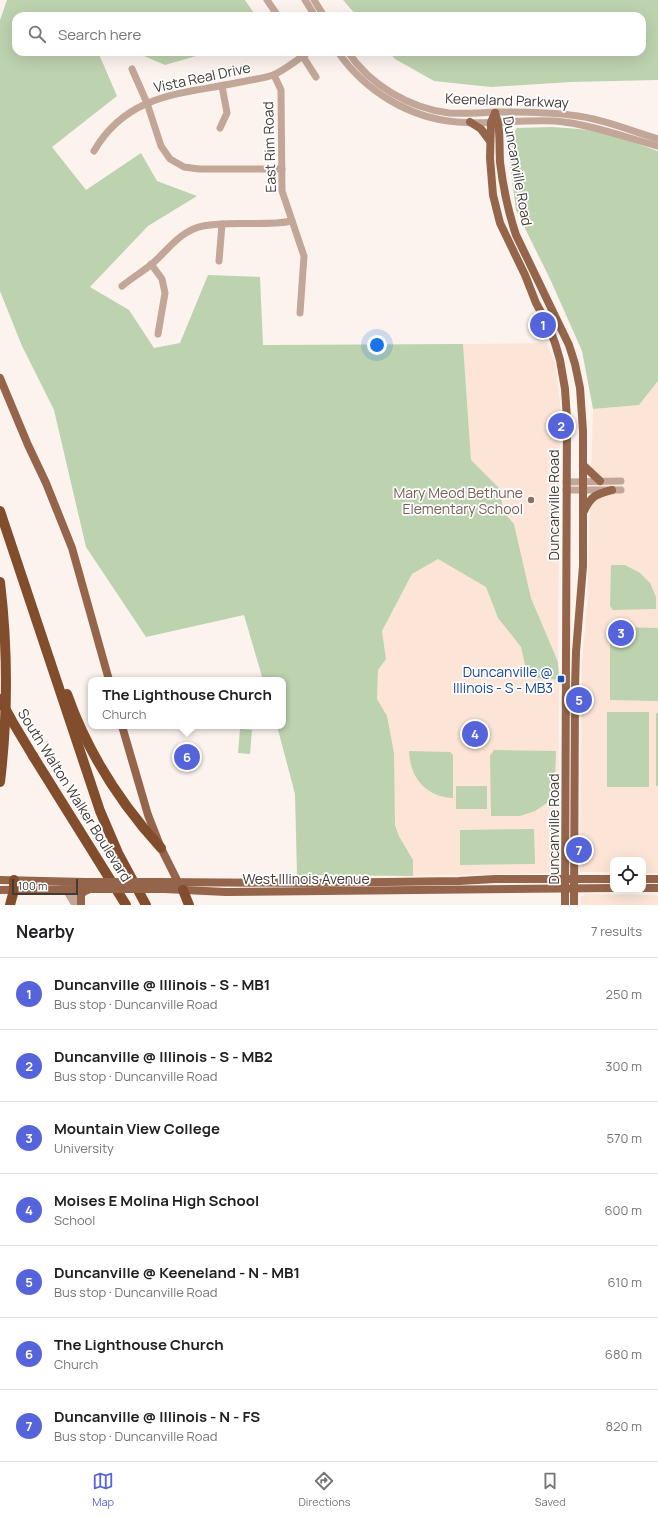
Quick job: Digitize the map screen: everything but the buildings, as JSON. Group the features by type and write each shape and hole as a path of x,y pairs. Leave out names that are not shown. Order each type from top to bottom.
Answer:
{"highway":[{"name":"South Walton Walker Boulevard","path":"0,511 100,811 118,853 146,905"},
{"path":"0,582 6,645 7,678 6,726 0,782"},
{"path":"30,603 44,630 68,697 92,749 116,790 146,831 162,848"},
{"name":"South Walton Walker Boulevard","path":"0,699 33,756 126,905"},
{"path":"8,883 10,905"},
{"path":"180,886 189,905"}],"main road":[{"name":"Duncanville Road","path":"495,112 495,122 508,210 516,235 569,346 575,364 580,388 583,431 583,514 582,580 576,652 575,687 574,905"},
{"path":"470,122 481,129 490,142"},
{"name":"Duncanville Road","path":"495,122 490,142 491,177 500,222 525,275 536,303 548,325 560,360 565,389 567,419 565,905"},
{"path":"498,213 508,210"},
{"path":"536,303 546,298"},
{"path":"0,378 28,445 46,483 72,548 108,677"},
{"path":"565,389 580,388"},
{"path":"583,465 600,481"},
{"path":"583,514 589,500 598,493 612,490"},
{"path":"123,729 141,794 162,848 180,886"},
{"name":"West Illinois Avenue","path":"1,890 8,883 164,889 180,886 246,882 431,882 495,879 565,879 574,883 610,888"},
{"name":"West Illinois Avenue","path":"89,887 159,882 180,886 245,892 432,891 565,888 574,883 610,879"},
{"path":"646,879 658,879"},
{"path":"245,892 246,882"},
{"path":"431,882 432,891"},
{"path":"296,883 296,891"},
{"path":"80,905 81,894 89,887"},
{"path":"646,888 658,888"}],"street":[{"path":"267,0 275,12"},
{"path":"305,0 312,12"},
{"path":"314,0 322,12"},
{"name":"Vista Real Drive","path":"94,151 102,138 116,123 130,112 147,103 178,93 222,86 274,74 300,56"},
{"path":"306,56 316,77"},
{"name":"Keeneland Parkway","path":"341,56 363,81 376,92 412,111 456,122 553,121 583,125 658,146"},
{"name":"Keeneland Parkway","path":"351,56 375,82 407,101 430,109 449,112 526,112 582,117 658,139"},
{"path":"132,69 147,103 161,146 170,159 184,166 199,169 282,169"},
{"name":"East Rim Road","path":"274,74 281,90 282,191 304,256 300,313"},
{"path":"220,128 227,113 222,86"},
{"path":"526,112 527,121"},
{"path":"122,286 151,264 184,234 202,226 222,224 276,224 292,221"},
{"path":"220,261 222,224"},
{"path":"151,264 162,279 165,293 158,334"},
{"path":"583,486 600,481 621,481"},
{"path":"566,486 583,486 621,490"},
{"path":"66,886 75,905"},
{"path":"66,886 80,905"}],"shaded area":[{"name":"Mary Meod Bethune Elementary School","path":"547,343 555,363 560,400 558,662 531,598 514,524 503,511 500,489 471,460 463,344"},
{"path":"658,381 658,873 646,873 646,857 610,857 610,872 580,872 582,660 587,606 593,409 639,405"},
{"path":"438,559 486,586 498,618 521,647 527,674 544,680 559,679 558,873 413,876 413,860 399,836 395,825 377,699 378,670 386,659 382,631 412,574"},
{"path":"584,894 658,895 658,905 581,905 581,897"}],"green space":[{"path":"7,0 245,0 253,12 12,12 12,56 100,56 117,96 52,147 86,190 141,153 157,181 197,196 148,226 90,287 129,310 154,348 180,343 208,275 260,277 263,345 463,344 471,460 500,489 503,511 514,524 531,598 558,662 559,679 544,680 527,674 521,647 498,618 486,587 438,559 412,574 382,631 386,659 378,670 377,699 387,716 394,753 395,825 399,836 413,860 413,876 297,875 295,794 278,729 286,729 286,677 262,677 244,615 146,637 86,547 54,410 22,346 0,291 0,20"},
{"path":"343,0 658,0 658,80 571,82 491,87 434,81 395,59 392,56 646,56 646,12 354,12"},
{"path":"144,56 196,56 165,65"},
{"path":"552,127 603,132 658,151 658,381 639,405 593,409 582,351 551,281 516,210 507,140 517,128"},
{"path":"611,565 625,565 640,573 650,583 656,597 656,609 613,610 610,606"},
{"path":"618,627 658,628 658,701 610,700 610,633"},
{"path":"607,712 649,712 649,787 607,787"},
{"path":"656,713 658,713 658,786 656,786"},
{"path":"240,729 252,730 250,754 238,753"},
{"path":"494,750 556,751 555,779 547,803 535,811 520,816 491,816 490,756"},
{"path":"409,751 450,752 453,755 453,798 435,794 427,790 421,784 412,770"},
{"path":"456,786 487,786 487,809 456,809"},
{"path":"534,829 535,864 460,865 460,830"}],"place":[{"name":"Duncanville @ Illinois - S - MB1","path":"543,325"},
{"name":"Duncanville @ Illinois - S - MB2","path":"561,426"},
{"name":"Mary Meod Bethune Elementary School","path":"531,500"},
{"name":"Mountain View College","path":"621,633"},
{"name":"Duncanville @ Illinois - S - MB3","path":"561,679"},
{"name":"Duncanville @ Keeneland - N - MB1","path":"579,700"},
{"name":"Moises E Molina High School","path":"475,734"},
{"name":"The Lighthouse Church","path":"187,757"},
{"name":"Duncanville @ Illinois - N - FS","path":"579,850"}]}
